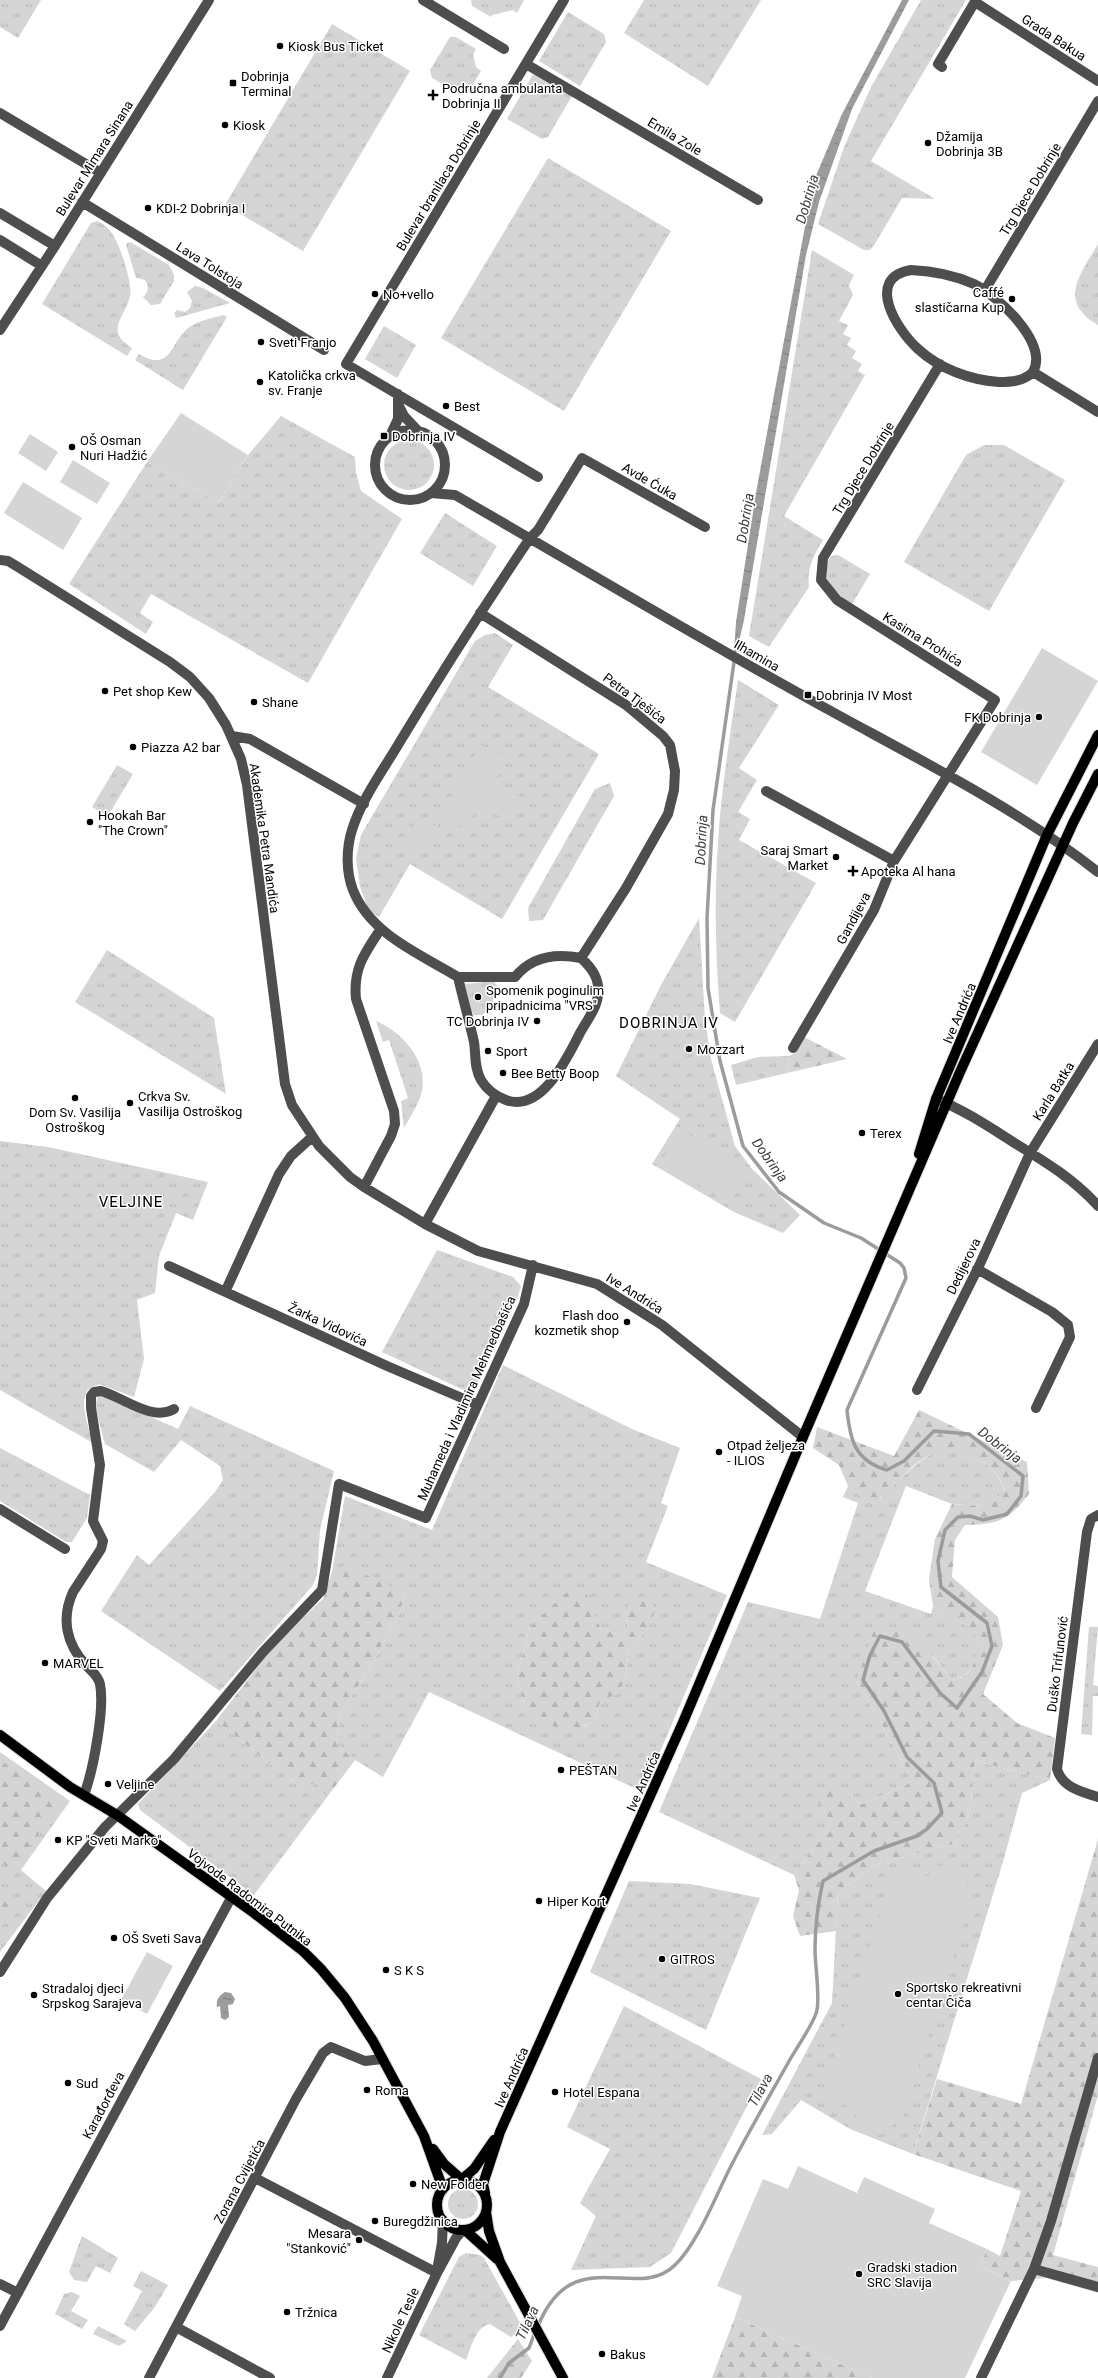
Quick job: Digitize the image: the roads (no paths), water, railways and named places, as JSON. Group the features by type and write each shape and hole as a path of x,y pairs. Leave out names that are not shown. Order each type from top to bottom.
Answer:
{"main road":[{"name":"Ive Andrića","path":"903,1204 936,1099 1047,835 1098,735"},
{"name":"Ive Andrića","path":"485,2193 483,2184 500,2132 684,1720 903,1204 1062,846 1098,774"},
{"name":"Vojvode Radomira Putnika","path":"0,1735 84,1795 117,1816 231,1898 303,1951 321,1968 363,2024 424,2136 444,2164 462,2179"},
{"name":"Ive Andrića","path":"462,2179 474,2169 500,2132"},
{"name":"Vojvode Radomira Putnika","path":"424,2136 443,2189"},
{"path":"464,2230 480,2222 486,2212 488,2202 485,2193 474,2182 462,2179 451,2182 443,2189 437,2203 439,2214 442,2220 450,2226 464,2230 500,2262"},
{"path":"486,2212 489,2231 500,2262 545,2340 564,2378"}],"street":[{"name":"Bulevar Mimara Sinana","path":"0,330 55,246 209,0"},
{"path":"423,0 504,49"},
{"name":"Bulevar branilaca Dobrinje","path":"398,394 346,364 564,0"},
{"path":"942,67 938,64 976,1"},
{"name":"Grada Bakua","path":"976,1 1098,81"},
{"name":"Emila Zole","path":"526,64 758,200"},
{"name":"Trg Djece Dobrinje","path":"985,290 1098,101"},
{"path":"0,113 100,173"},
{"name":"Lava Tolstoja","path":"82,202 324,350"},
{"path":"0,213 55,246"},
{"path":"0,240 42,266"},
{"path":"923,270 960,278 985,290 1011,314 1031,340 1037,357 1033,372 1019,380 994,381 964,375 940,364 918,349 896,320 887,298 887,285 890,280 902,272 923,270"},
{"name":"Trg Djece Dobrinje","path":"837,600 821,580 823,558 940,364"},
{"path":"1033,372 1098,412"},
{"path":"390,436 403,430 417,430 426,433 440,447 444,456 444,475 439,485 431,493 420,499 401,500 384,490 379,482 375,469 376,455 380,446 390,436 398,419 398,394"},
{"path":"398,394 538,477"},
{"path":"399,406 404,416 417,430"},
{"name":"Avde Ćuka","path":"530,538 538,530 582,458 705,527"},
{"name":"Ilhamina","path":"444,475 448,486 455,495 763,674 947,775 1047,835"},
{"name":"Ilhamina","path":"431,493 455,495"},
{"path":"458,977 474,1044 476,1069 487,1089 496,1096 517,1103 530,1100 545,1088 560,1069 591,1014 598,996 594,974 581,958 566,955 541,958 526,965 515,977 458,977 380,930 364,912 358,902 351,884 349,870 349,846 352,832 364,804 480,613 530,538"},
{"name":"Akademika Petra Mandića","path":"0,560 8,561 18,567 178,668 209,698 232,736 241,759 247,785 285,1084 292,1105 312,1138 346,1174 364,1187 425,1224"},
{"name":"Kasima Prohića","path":"837,600 995,700"},
{"name":"Petra Tješića","path":"480,613 626,705 663,736 670,745 675,771 674,790 668,814 626,888 581,958"},
{"name":"Gandijeva","path":"793,1048 874,910 894,861 995,700"},
{"path":"232,736 250,739 364,804"},
{"path":"766,791 894,861"},
{"path":"1047,835 1098,872"},
{"path":"364,1187 395,1124 394,1111 356,999 355,988 356,972 380,930"},
{"name":"Karla Batka","path":"1030,1153 1098,1044"},
{"path":"425,1224 496,1096"},
{"path":"936,1099 958,1108 1030,1153 1074,1183 1098,1206"},
{"path":"226,1290 279,1174 292,1156 312,1138"},
{"name":"Dedijerova","path":"917,1390 977,1269 1030,1153"},
{"name":"Ive Andrića","path":"425,1224 478,1251 582,1278 597,1284 662,1325 803,1437"},
{"name":"Muhameda i Vladimira Mehmedbašića","path":"117,1816 174,1759 263,1652 312,1603 322,1590 339,1484 426,1518 476,1404 524,1304 533,1265"},
{"name":"Žarka Vidovića","path":"169,1266 226,1290 387,1366 476,1404"},
{"path":"977,1269 1052,1312 1068,1325 1070,1337 1036,1408"},
{"path":"84,1795 93,1769 101,1692 97,1676 70,1644 67,1621 69,1599 101,1549 103,1542 93,1521 100,1465 91,1408 92,1396 94,1392 101,1391 154,1413 169,1412 174,1409"},
{"path":"0,1509 65,1549"},
{"name":"Duško Trifunović","path":"1098,1515 1091,1519 1087,1532 1057,1769 1060,1778 1067,1785 1098,1797"},
{"path":"0,1972 47,1898 105,1827 117,1816"},
{"name":"Karađorđeva","path":"0,2326 231,1898"},
{"name":"Zorana Cvijetića","path":"149,2378 296,2099 328,2048 334,2048 368,2062 382,2058"},
{"path":"981,2378 1034,2269 1051,2221 1098,2058"},
{"path":"255,2178 437,2273"},
{"name":"Nikole Tesle","path":"437,2273 442,2243 442,2220"},
{"name":"Nikole Tesle","path":"387,2378 437,2273 456,2238 464,2230"},
{"path":"1034,2269 1098,2287"},
{"path":"0,2284 18,2293"},
{"path":"176,2328 270,2378"}],"water":[{"name":"Dobrinja","path":"902,0 909,0 852,109 819,202 806,255 744,620 733,667 736,622 756,493 813,183 842,114"},
{"path":"225,1992 231,1993 235,1999 233,2004 228,2005 229,2017 225,2020 221,2018 220,2006 217,2007 217,2002 218,1998"}],"waterway":[{"name":"Dobrinja","path":"538,2326 552,2300 569,2286 587,2279 642,2278 660,2275 675,2265 699,2232 731,2166 788,2063 809,2029 817,2010 818,1997 815,1949 818,1906 823,1881 874,1851 917,1836 927,1829 942,1813 934,1783 907,1757 884,1711 863,1680 870,1655 880,1636 902,1642 940,1693 957,1708 982,1672 992,1646 987,1623 941,1587 938,1561 945,1530 958,1517 970,1516 983,1520 1007,1514 1021,1496 1023,1476 969,1434 934,1431 904,1461 887,1470 876,1466 861,1455 856,1448 850,1431 847,1410 906,1278 904,1268 900,1263 861,1238 824,1223 779,1192 743,1146 720,1061 708,988 707,918 713,810 734,662"},
{"name":"Tilava","path":"500,2378 509,2363 529,2348 535,2332"}],"place":[{"name":"Kiosk Bus Ticket","path":"280,46"},
{"name":"Dobrinja Terminal","path":"233,83"},
{"name":"Područna ambulanta Dobrinja II","path":"433,95"},
{"name":"Kiosk","path":"225,125"},
{"name":"Džamija Dobrinja 3B","path":"928,143"},
{"name":"KDI-2 Dobrinja I","path":"148,208"},
{"name":"No+vello","path":"375,294"},
{"name":"Caffé slastičarna Kup","path":"1012,299"},
{"name":"Sveti Franjo","path":"261,342"},
{"name":"Katolička crkva sv. Franje","path":"260,382"},
{"name":"Best","path":"446,406"},
{"name":"Dobrinja IV","path":"384,436"},
{"name":"OŠ Osman Nuri Hadžić","path":"72,447"},
{"name":"Pet shop Kew","path":"105,691"},
{"name":"Dobrinja IV Most","path":"808,695"},
{"name":"Shane","path":"254,702"},
{"name":"FK Dobrinja","path":"1039,717"},
{"name":"Piazza A2 bar","path":"133,747"},
{"name":"Hookah Bar \"The Crown\"","path":"90,822"},
{"name":"Saraj Smart Market","path":"836,857"},
{"name":"Apoteka Al hana","path":"853,871"},
{"name":"Spomenik poginulim pripadnicima \"VRS\"","path":"478,997"},
{"name":"TC Dobrinja IV","path":"537,1021"},
{"name":"Mozzart","path":"689,1049"},
{"name":"Sport","path":"488,1051"},
{"name":"Bee Betty Boop","path":"503,1073"},
{"name":"Dom Sv. Vasilija Ostroškog","path":"75,1098"},
{"name":"Crkva Sv. Vasilija Ostroškog","path":"130,1103"},
{"name":"Terex","path":"862,1133"},
{"name":"Flash doo kozmetik shop","path":"627,1322"},
{"name":"Otpad željeza - ILIOS","path":"719,1452"},
{"name":"MARVEL","path":"45,1663"},
{"name":"PEŠTAN","path":"561,1770"},
{"name":"Veljine","path":"108,1784"},
{"name":"KP \"Sveti Marko\"","path":"58,1840"},
{"name":"Hiper Kort","path":"539,1901"},
{"name":"OŠ Sveti Sava","path":"114,1938"},
{"name":"GITROS","path":"662,1959"},
{"name":"S K S","path":"386,1970"},
{"name":"Sportsko rekreativni centar Čiča","path":"898,1994"},
{"name":"Stradaloj djeci Srpskog Sarajeva","path":"34,1995"},
{"name":"Sud","path":"68,2083"},
{"name":"Roma","path":"367,2090"},
{"name":"Hotel Espana","path":"555,2092"},
{"name":"New Folder","path":"413,2184"},
{"name":"Buregdžinica","path":"375,2221"},
{"name":"Mesara \"Stanković\"","path":"359,2240"},
{"name":"Gradski stadion SRC Slavija","path":"859,2274"},
{"name":"Tržnica","path":"287,2312"},
{"name":"Bakus","path":"602,2354"}],"district":[{"name":"DOBRINJA IV","path":"669,1023"},
{"name":"VELJINE","path":"131,1202"}]}
